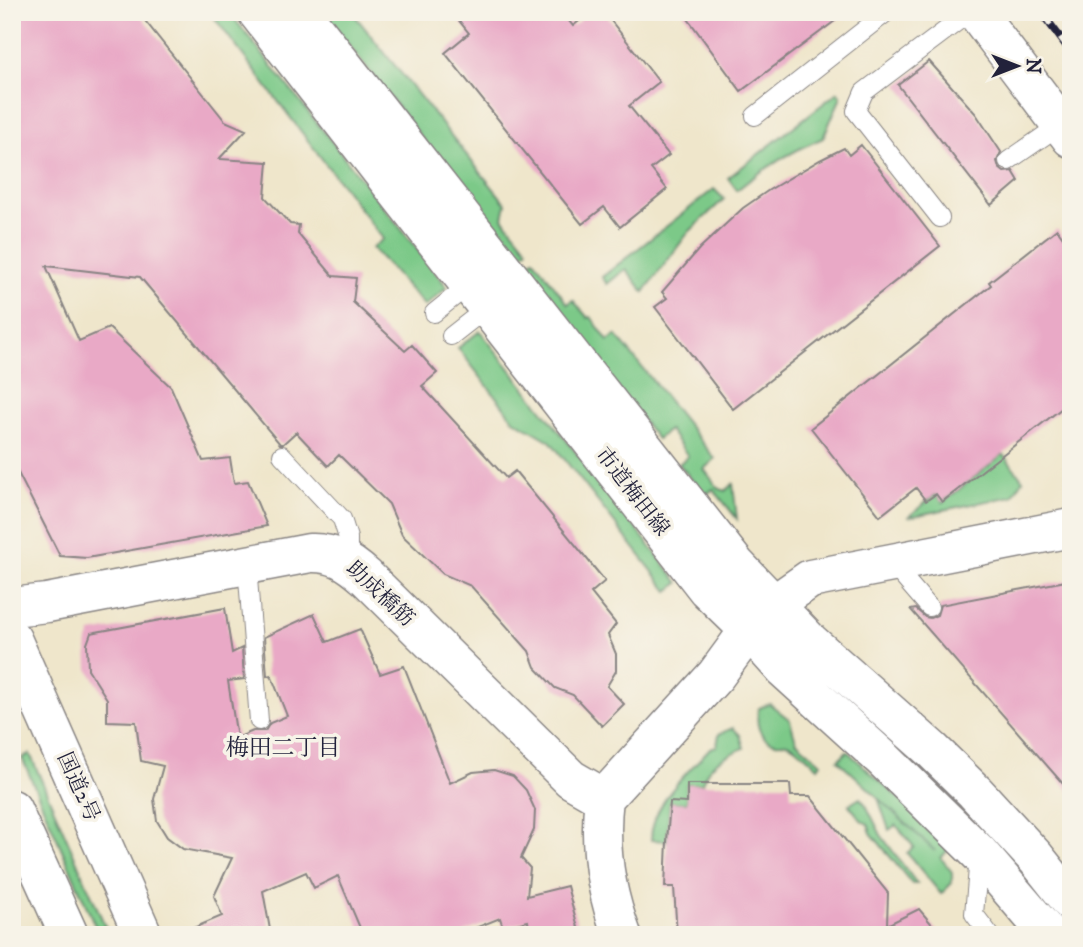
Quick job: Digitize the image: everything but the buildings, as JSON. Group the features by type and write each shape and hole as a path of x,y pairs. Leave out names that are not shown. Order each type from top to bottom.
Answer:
{"main road":[{"name":"市道梅田線","path":"257,12 707,589 810,642 932,750 975,792 1036,858 1071,902"},
{"name":"市道梅田線","path":"301,12 720,546 761,617 784,669 883,759 979,853 1049,935"},
{"path":"976,12 1066,132"},
{"path":"622,935 612,909 602,858 601,825 604,799 716,675 761,617 810,579 1071,528"},
{"name":"助成橋筋","path":"12,607 47,603 319,553 338,556 348,561 571,779 604,799"},
{"name":"国道2号","path":"12,639 143,935"},
{"path":"12,809 69,935"}],"lane":[{"path":"755,116 887,12"},
{"path":"940,218 856,111 864,92 970,12"},
{"path":"1007,161 1066,132"},
{"path":"434,313 479,296"},
{"path":"451,336 479,296"},
{"path":"282,455 342,519 348,538 348,561"},
{"path":"892,564 929,607"},
{"path":"247,565 259,721"},
{"path":"979,853 974,914 990,935"}],"green space":[{"path":"210,12 229,12 447,287 425,306 372,248 383,239"},
{"path":"323,12 352,12 506,204 503,218 528,249 516,258"},
{"path":"838,92 841,97 823,138 778,161 737,190 728,178"},
{"path":"714,189 724,199 688,233 644,292 626,269 607,284 602,277"},
{"path":"534,259 568,304 573,300 588,318 591,317 608,341 616,335 715,459 704,469 718,488 725,491 733,484 737,519 713,489 705,496 679,464 688,456 669,430 657,439 523,268"},
{"path":"480,331 679,583 668,591 550,441 514,420 458,348"},
{"path":"1003,454 1023,480 1012,496 908,517 936,494 943,502"},
{"path":"770,704 790,720 796,741 821,763 818,767 791,745 765,738 759,730 757,719 759,708"},
{"path":"733,728 740,735 744,748 712,765 702,784 687,784 687,803 670,802 667,841 651,840 657,814 672,790 710,748 717,746 719,734"},
{"path":"847,751 916,814 948,850 941,858 952,872 952,883 941,894 907,853 914,847 896,825 889,830 878,798 935,851 838,760"},
{"path":"30,754 109,935 99,935 22,758"},
{"path":"860,798 881,835 917,884 912,884 871,833 868,824 862,821 849,805"}],"railway":[{"path":"1041,12 1071,52"}],"district":[{"name":"梅田二丁目","path":"283,748"}]}
